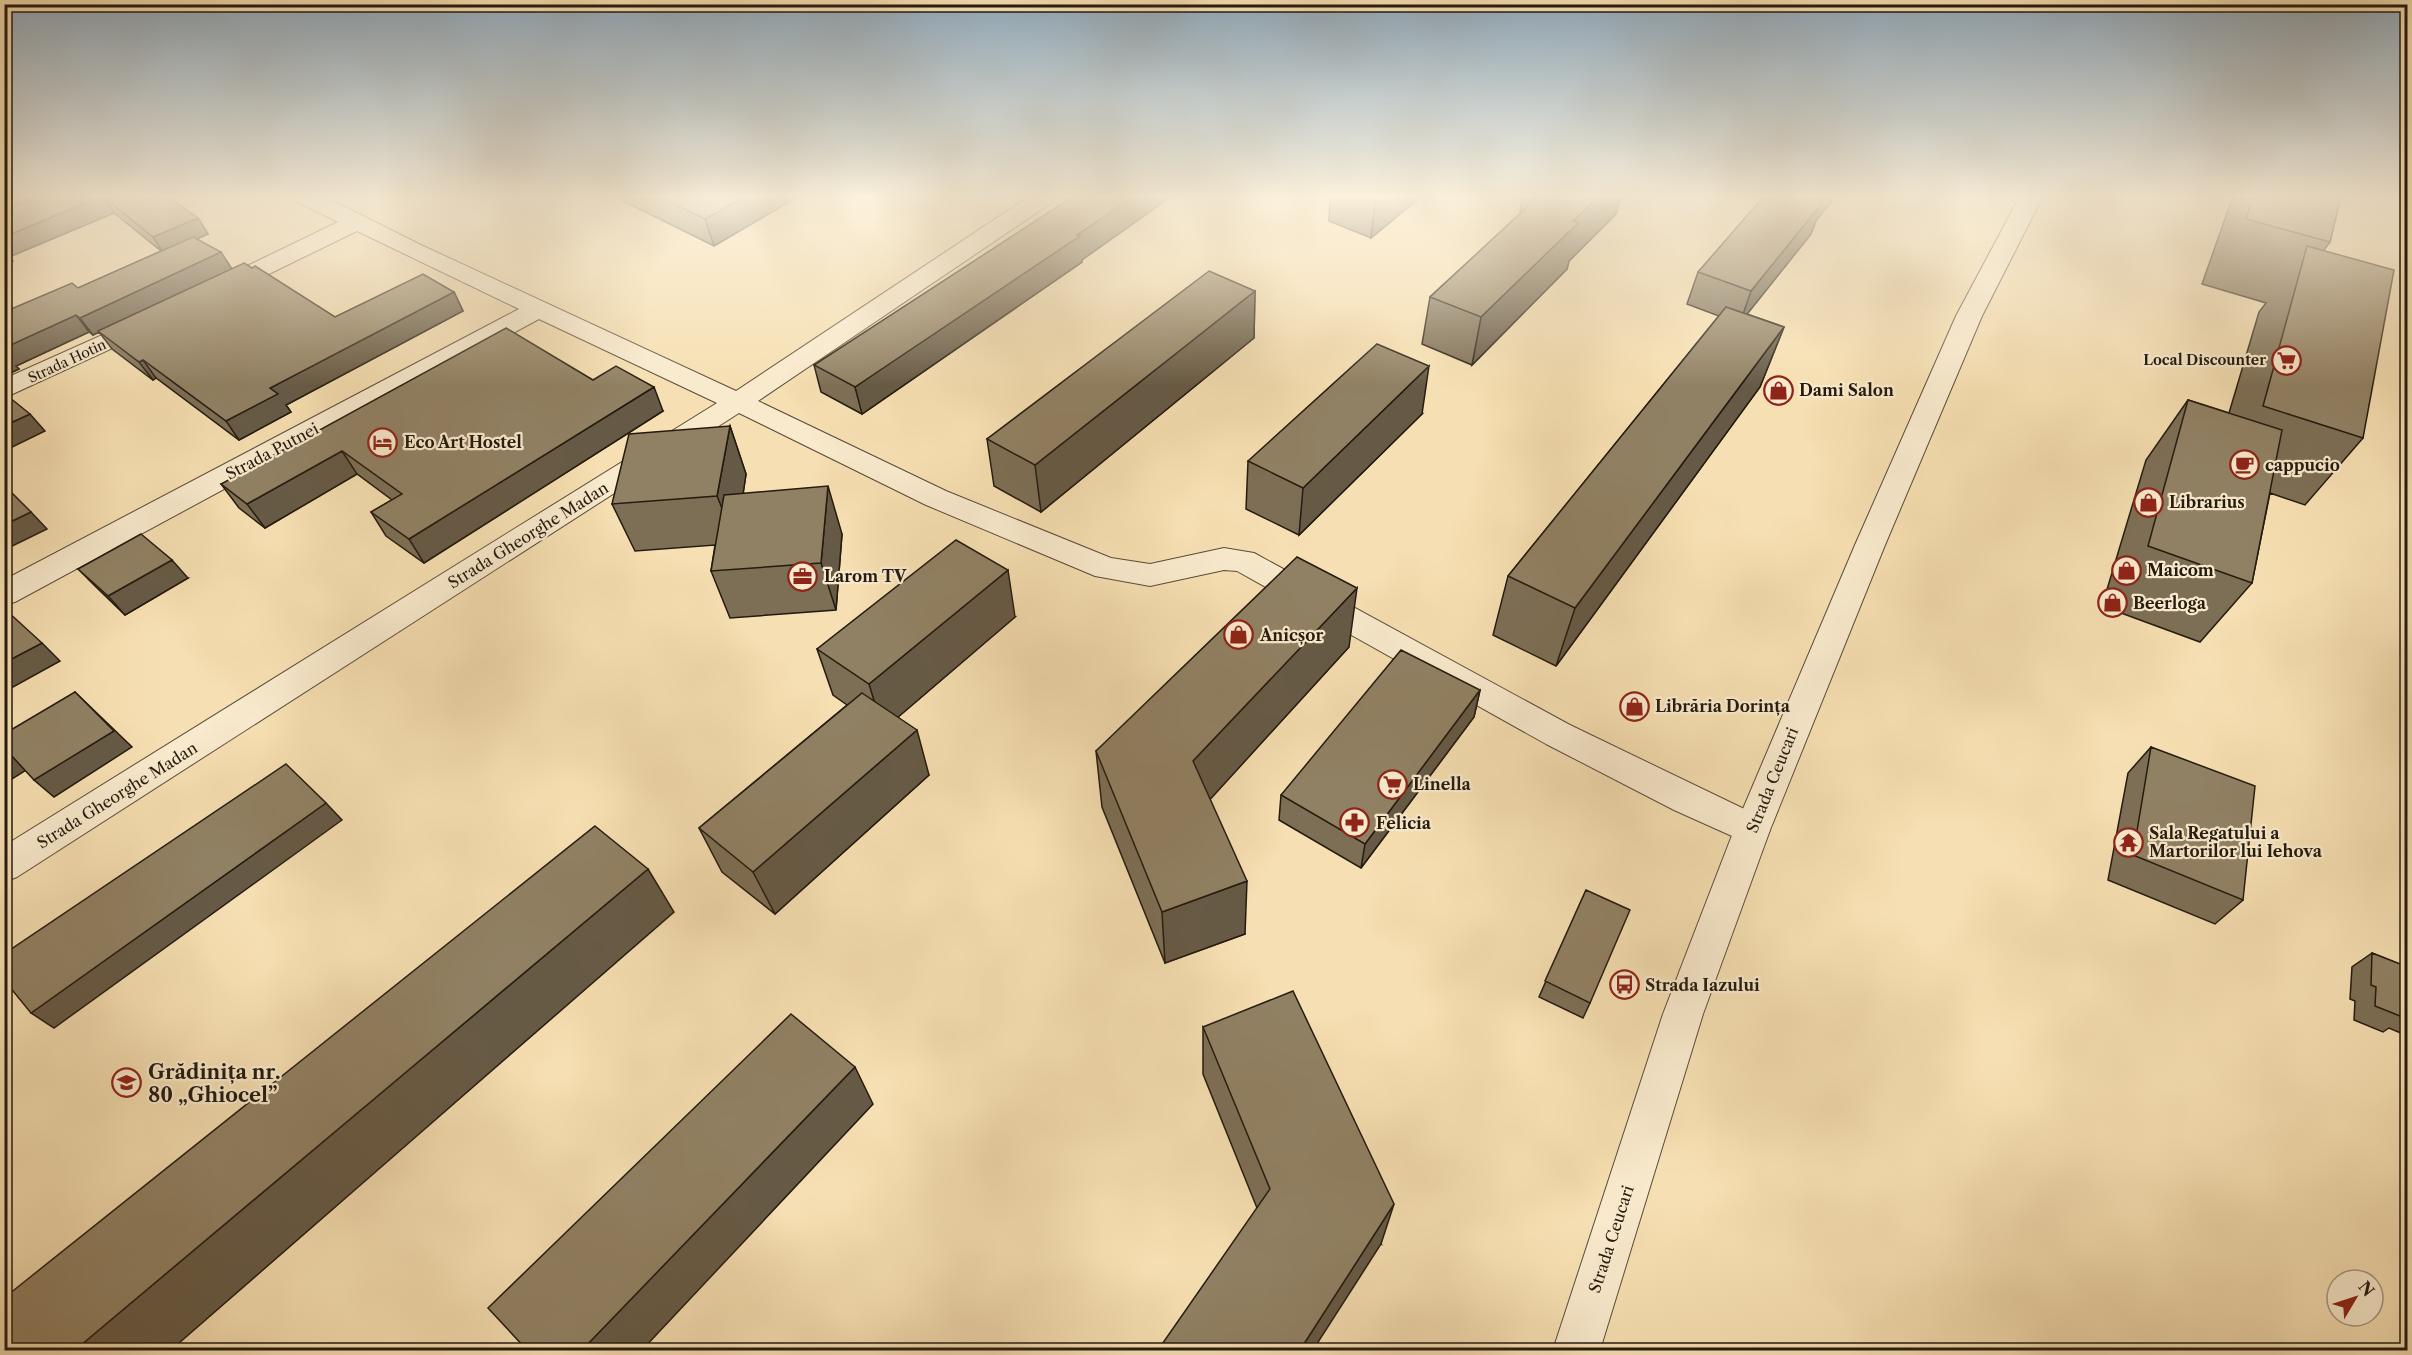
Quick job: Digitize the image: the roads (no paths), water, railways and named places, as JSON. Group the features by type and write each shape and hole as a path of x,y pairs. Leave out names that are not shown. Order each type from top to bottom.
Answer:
{"street":[{"path":"199,299 281,259"},
{"path":"436,259 936,498 1106,568 1150,575 1224,559 1243,561 1461,684 1656,786 1752,830"},
{"name":"Strada Gheorghe Madan","path":"4,866 738,402 951,259"},
{"name":"Strada Ceucari","path":"1576,1350 1683,1014 1752,830 1870,545 1969,316 1999,259"},
{"name":"Strada Putnei","path":"4,594 540,308"},
{"name":"Strada Hotin","path":"4,390 167,314"}],"place":[{"name":"Local Discounter","path":"2287,360"},
{"name":"Dami Salon","path":"1778,390"},
{"name":"Eco Art Hostel","path":"383,442"},
{"name":"cappucio","path":"2244,465"},
{"name":"Librarius","path":"2148,502"},
{"name":"Maicom","path":"2126,570"},
{"name":"Larom TV","path":"803,576"},
{"name":"Beerloga","path":"2112,603"},
{"name":"Anicșor","path":"1239,635"},
{"name":"Librăria Dorința","path":"1634,706"},
{"name":"Linella","path":"1392,784"},
{"name":"Felicia","path":"1355,823"},
{"name":"Sala Regatului a Martorilor lui Iehova","path":"2128,842"},
{"name":"Strada Iazului","path":"1624,985"},
{"name":"Grădinița nr. 80 „Ghiocel”","path":"127,1083"}]}
